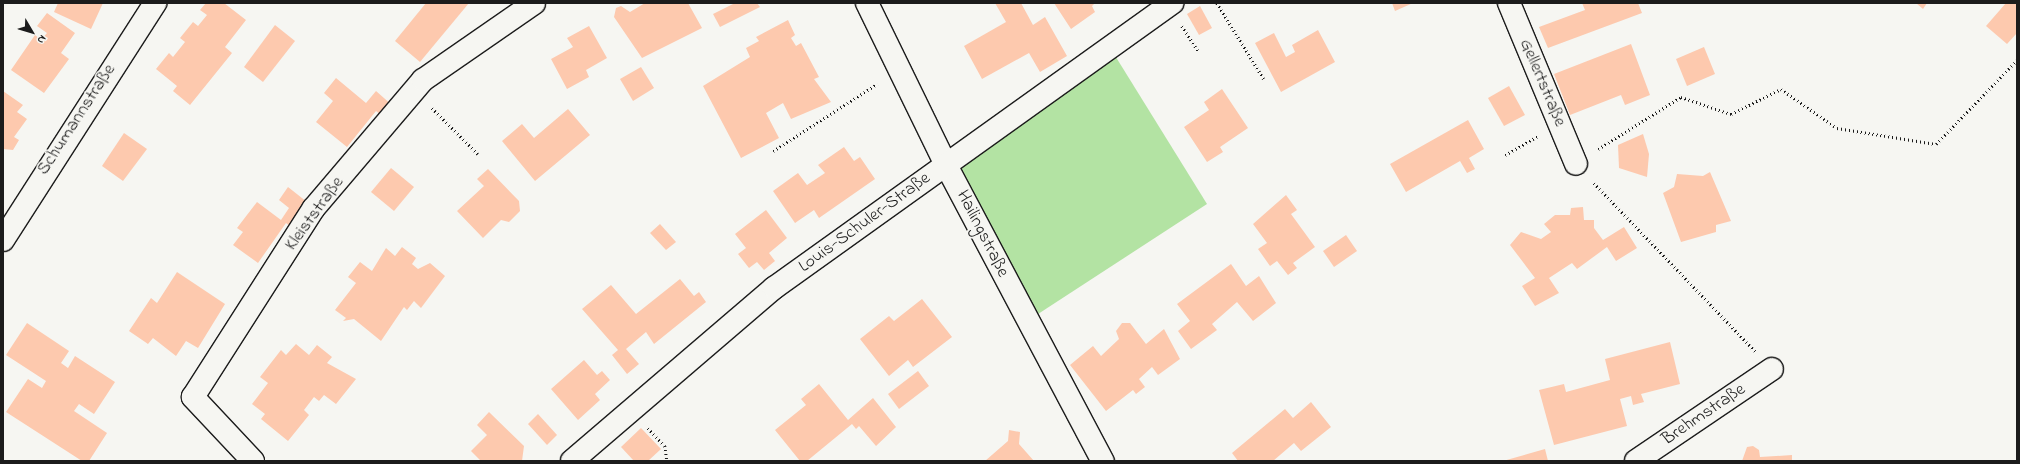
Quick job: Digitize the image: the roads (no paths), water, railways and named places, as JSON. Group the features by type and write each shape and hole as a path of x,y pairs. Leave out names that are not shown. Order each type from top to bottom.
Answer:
{"street":[{"name":"Schumannstraße","path":"3,240 155,3"},
{"name":"Kleiststraße","path":"254,461 193,397 314,208 423,80 534,3"},
{"name":"Hailingstraße","path":"867,3 946,165 1094,458"},
{"name":"Louis-Schuler-Straße","path":"572,461 774,288 1172,3"},
{"name":"Gellertstraße","path":"1509,3 1576,164"},
{"name":"Brehmstraße","path":"1636,461 1772,369"}]}
